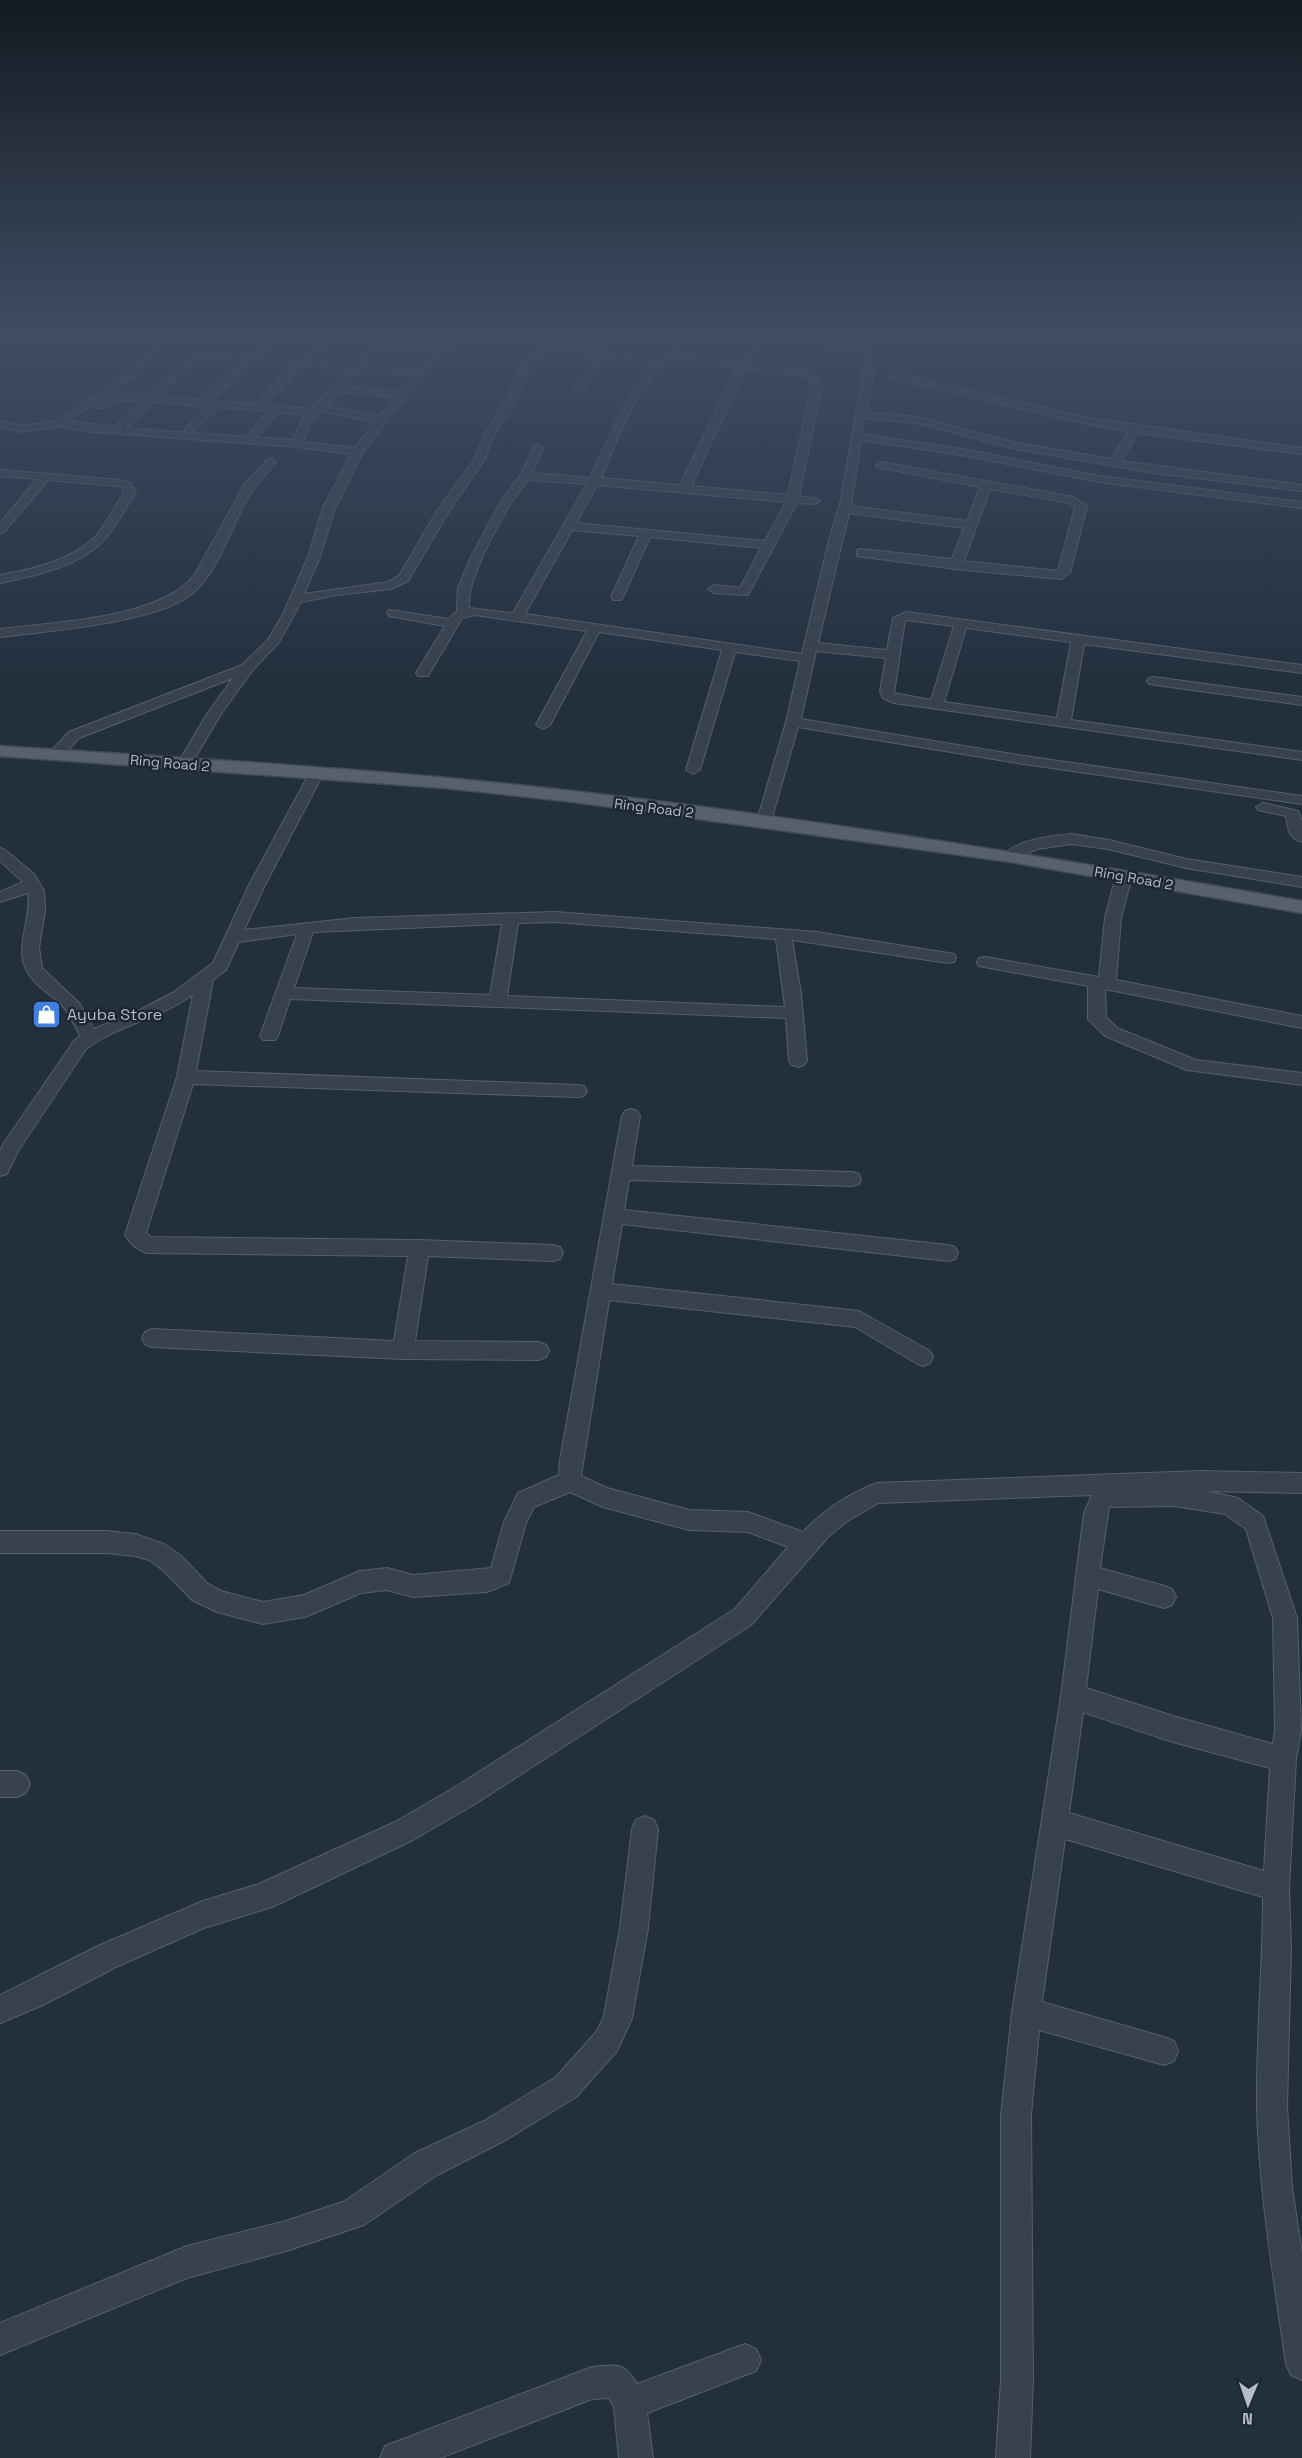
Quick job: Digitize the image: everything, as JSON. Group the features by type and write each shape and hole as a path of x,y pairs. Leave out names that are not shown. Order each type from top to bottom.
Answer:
{"main road":[{"name":"Ring Road 2","path":"0,751 57,753 184,765 445,783 764,821 1011,856 1302,907"}],"street":[{"path":"0,633 128,614 177,600 193,587 265,477 270,463 279,452"},
{"path":"184,765 214,714 247,668 273,642 296,599 314,557 329,508 358,452"},
{"path":"296,599 336,591 391,585 404,578 442,511 479,460 482,452"},
{"path":"464,612 462,597 466,581 499,516 525,477 536,452"},
{"path":"517,617 594,482 608,452"},
{"path":"683,490 702,452"},
{"path":"714,590 744,592 793,499 803,452"},
{"path":"764,821 793,722 808,652 845,507 854,452"},
{"path":"959,452 1099,479 1302,505"},
{"path":"1051,452 1207,477 1302,488"},
{"path":"1115,462 1121,452"},
{"path":"861,553 1056,576 1064,573 1080,504 1073,500 880,465"},
{"path":"0,473 118,483 127,485 130,492 98,540 82,551 34,571 0,579"},
{"path":"0,530 45,477"},
{"path":"525,477 746,493 814,501"},
{"path":"956,565 986,485"},
{"path":"845,507 972,522"},
{"path":"569,526 768,544"},
{"path":"617,597 646,534"},
{"path":"0,639 135,619 174,609 191,599 221,545"},
{"path":"423,673 458,616 464,612 475,611 729,649 893,655"},
{"path":"393,614 453,624"},
{"path":"1302,669 908,616 899,618 887,690 888,695 894,699 1302,756"},
{"path":"936,705 961,623"},
{"path":"543,725 594,629"},
{"path":"1063,723 1078,639"},
{"path":"693,771 729,649"},
{"path":"57,753 74,735 247,668"},
{"path":"1154,681 1302,701"},
{"path":"793,722 1024,760 1302,800"},
{"path":"852,744 1287,811 1293,814 1294,828 1302,837"},
{"path":"0,1169 11,1148 80,1045 89,1038 146,1014 180,996 220,966 257,885 316,774"},
{"path":"1011,856 1026,847 1044,841 1074,839 1112,844 1189,864 1302,882"},
{"path":"0,854 29,877 35,887 38,898 32,930 31,953 34,970 74,1007 89,1038"},
{"path":"1124,876 1113,918 1097,1019 1111,1032 1193,1066 1302,1079"},
{"path":"0,897 31,883"},
{"path":"234,938 307,927 555,916 816,937 948,958"},
{"path":"498,1001 511,917"},
{"path":"268,1036 307,927"},
{"path":"783,934 795,1013 798,1061"},
{"path":"985,962 1302,1022"},
{"path":"205,978 186,1077 135,1235 147,1245 419,1248 553,1253"},
{"path":"284,993 795,1013"},
{"path":"186,1077 578,1091"},
{"path":"570,1481 571,1460 631,1116"},
{"path":"621,1173 852,1179"},
{"path":"613,1216 948,1253"},
{"path":"403,1350 419,1248"},
{"path":"600,1291 859,1319 923,1357"},
{"path":"152,1338 403,1350 539,1351"},
{"path":"0,1542 106,1542 135,1545 156,1552 172,1563 200,1592 217,1601 263,1613 305,1606 360,1582 387,1580 413,1586 487,1581 501,1575 515,1522 526,1500 570,1481 603,1497 689,1520 748,1522 805,1543"},
{"path":"0,2010 108,1956 203,1915 262,1897 404,1831 466,1795 743,1617 768,1591 805,1543 858,1499 877,1493 1201,1481 1302,1484"},
{"path":"1013,2458 1017,2380 1016,2115 1026,2012 1073,1696 1095,1513 1102,1497 1173,1496 1230,1505 1255,1523 1285,1618 1288,1730 1283,1759 1276,1888 1277,1948 1272,2106 1277,2187 1302,2364"},
{"path":"1088,1575 1164,1597"},
{"path":"1073,1696 1173,1729 1283,1759"},
{"path":"1053,1822 1276,1888"},
{"path":"0,2339 187,2262 286,2236 353,2214 426,2164 494,2130 566,2087 607,2041 618,2018 633,1938 645,1829"},
{"path":"1026,2012 1164,2051"},
{"path":"630,2403 745,2360"},
{"path":"397,2458 592,2383 617,2382 630,2403 636,2458"}],"place":[{"name":"Ayuba Store","path":"46,1014"}]}
